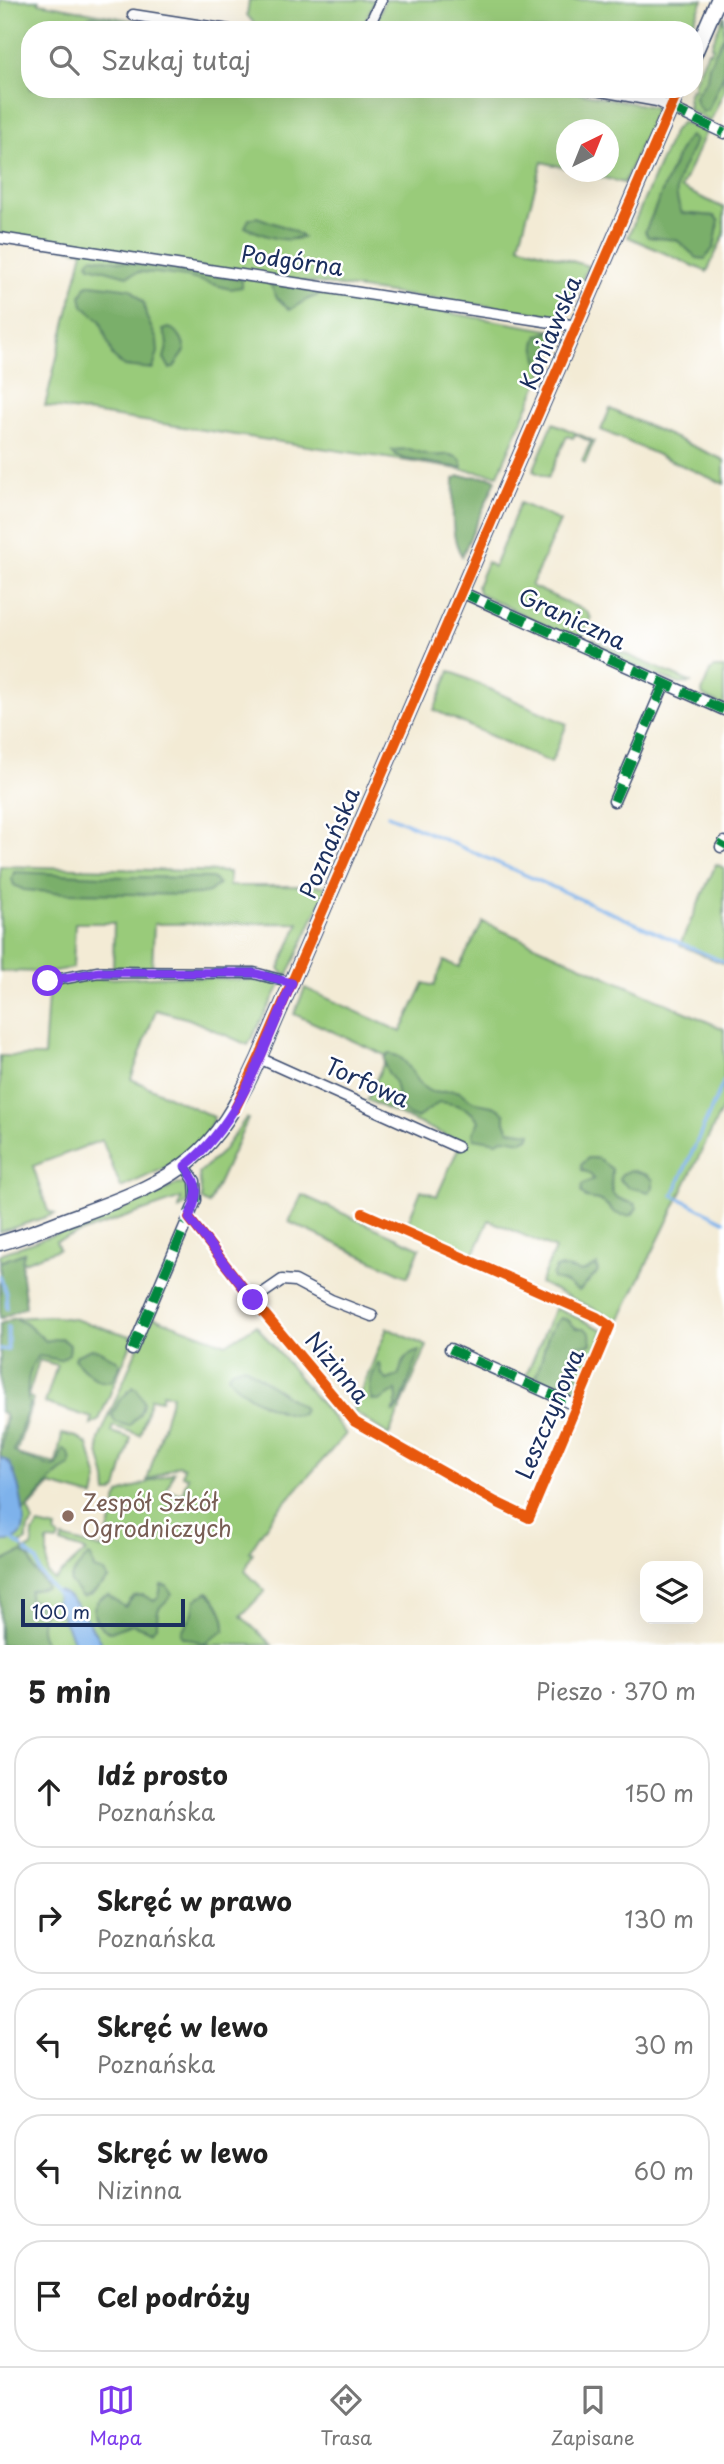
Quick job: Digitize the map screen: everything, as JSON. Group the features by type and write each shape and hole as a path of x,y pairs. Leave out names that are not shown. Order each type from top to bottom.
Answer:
{"main road":[{"path":"703,34 718,0"},
{"name":"Koniawska","path":"461,592 675,98"},
{"name":"Poznańska","path":"2,1243 159,1182 185,1166 207,1146 226,1123 259,1058 461,592"}],"street":[{"path":"371,21 381,0"},
{"path":"133,15 171,21"},
{"path":"644,98 724,134"},
{"name":"Podgórna","path":"0,238 577,326"},
{"name":"Graniczna","path":"461,592 724,710"},
{"path":"614,801 664,685"},
{"path":"48,981 99,972 254,973 292,983"},
{"name":"Torfowa","path":"259,1058 457,1147"},
{"path":"132,1350 196,1200 197,1187 185,1166"},
{"name":"Leszczynowa","path":"363,1213 597,1317 610,1326 529,1518"},
{"name":"Nizinna","path":"189,1218 253,1300 355,1422 529,1518"},
{"path":"253,1300 282,1280 295,1281 331,1300 372,1316"},
{"path":"450,1349 577,1406"}],"green space":[{"path":"0,0 39,0 39,3 136,21 21,21 21,98 606,98 654,107 655,112 624,183 619,182 619,119 556,119 556,166 542,162 519,245 588,266 567,317 117,256 561,332 498,475 45,406 83,251 0,236"},
{"path":"249,0 375,0 365,21 252,21 247,15"},
{"path":"385,0 703,0 694,21 377,21"},
{"path":"724,15 724,91 710,122 687,108 688,98 703,98 703,62 713,47 711,46"},
{"path":"93,16 120,21 76,21"},
{"path":"724,35 724,74 708,110 702,112 695,98 703,98 703,85 707,79 709,65"},
{"path":"682,122 706,132 681,188 724,208 724,235 707,272 628,237 674,130"},
{"path":"690,136 695,140 677,183 676,192 682,213 714,216 719,221 714,247 705,259 697,258 677,240 648,237 645,232 678,154"},
{"path":"257,217 290,229 303,237 280,239 245,227 249,219"},
{"path":"92,257 242,280 242,287 230,289 187,277 156,273 139,272 127,276 90,266 88,262"},
{"path":"92,284 131,289 144,303 146,316 157,340 158,352 153,369 124,366 113,357 100,320 83,306 81,296 86,286"},
{"path":"270,284 324,293 290,310 277,298"},
{"path":"169,328 176,331 185,351 170,369 164,358 168,343 163,330"},
{"path":"556,330 561,332 545,366 539,364 535,344 538,335"},
{"path":"610,409 724,460 724,484 601,430"},
{"path":"553,423 594,441 585,463 582,461 591,442 575,434 573,438 567,436 548,478 533,471"},
{"path":"409,449 429,455 452,455 460,459 463,466 462,468 405,459 392,450"},
{"path":"459,476 490,477 496,480 462,556 455,538 453,519 454,479"},
{"path":"520,503 560,521 531,586 586,611 591,618 583,636 563,634 479,593 477,586 487,562 494,567"},
{"path":"593,640 692,683 679,684 594,649"},
{"path":"724,668 724,706 703,696 702,692 710,671"},
{"path":"450,671 567,724 551,763 434,710"},
{"path":"716,864 724,868 724,964 680,945"},
{"path":"0,866 229,872 229,886 328,886 287,977 279,969 299,923 154,924 152,970 113,967 114,923 75,923 73,968 49,972 0,971"},
{"path":"14,872 212,878 219,884 209,892 193,895 65,893 24,890 14,885"},
{"path":"483,922 724,1029 724,1105 619,1321 540,1283 555,1249 489,1220 474,1254 407,1224 421,1190 437,1196 461,1142 367,1100 387,1056 294,1014 305,988 401,1032 424,983 434,986 444,961 459,967"},
{"path":"175,976 282,982 248,1045 189,1019 156,1010 131,1079 214,1117 205,1138 176,1163 121,1188 102,1140 33,1166 48,1211 55,1214 0,1232 0,1056 44,1056 49,981"},
{"path":"388,1054 401,1058 426,1089 434,1092 457,1091 476,1102 496,1107 505,1114 509,1130 531,1133 530,1137 522,1141 504,1138 497,1142 474,1138 473,1133 479,1121 475,1116 466,1109 446,1103 440,1102 417,1118 410,1116 402,1109 395,1083 386,1068 384,1058"},
{"path":"246,1118 248,1119 209,1204 202,1200 199,1173 222,1152"},
{"path":"588,1158 597,1158 612,1169 613,1194 635,1204 637,1208 632,1215 615,1213 604,1202 586,1198 581,1192 582,1185 594,1179 582,1170 581,1165"},
{"path":"631,1170 653,1180 653,1187 649,1192 628,1187 619,1179 622,1174"},
{"path":"188,1183 190,1198 179,1209 181,1198 56,1241 59,1249 21,1263 24,1253 0,1262 0,1255 3,1253 108,1215 175,1185"},
{"path":"302,1195 420,1248 408,1277 289,1222"},
{"path":"24,1253 22,1273 26,1307 0,1319 0,1262"},
{"path":"597,1265 598,1272 579,1291 553,1279 552,1276 556,1268 582,1272"},
{"path":"555,1308 604,1330 577,1394 568,1397 525,1378"},
{"path":"48,1316 74,1319 134,1337 99,1420 91,1425 92,1418 45,1403 57,1365 39,1360 28,1396 33,1399 16,1454 56,1464 62,1434 77,1437 88,1445 98,1479 94,1497 50,1485 28,1509 33,1522 28,1529 26,1541 20,1544 24,1551 32,1547 33,1533 39,1525 56,1529 55,1535 59,1537 57,1542 47,1541 47,1573 54,1580 86,1551 61,1543 63,1538 102,1549 120,1493 174,1472 167,1490 182,1494 188,1477 182,1475 184,1467 178,1465 147,1481 172,1396 163,1393 161,1400 151,1398 140,1435 113,1426 111,1432 131,1438 117,1489 112,1493 107,1493 106,1477 99,1453 99,1439 151,1316 226,1344 256,1325 346,1434 272,1517 249,1552 253,1553 245,1571 265,1591 241,1616 272,1645 0,1645 0,1436 20,1356 69,1349 61,1338 46,1341 25,1323 14,1318"},
{"path":"14,1318 25,1323 46,1341 61,1338 70,1345 69,1354 60,1360 39,1356 32,1366 28,1387 29,1405 14,1451 22,1457 53,1467 57,1466 63,1449 70,1456 70,1466 51,1481 23,1512 14,1474 0,1457 6,1418 4,1413 0,1412 0,1324"},
{"path":"561,1318 590,1333 591,1344 576,1346 579,1375 575,1386 570,1390 554,1387 536,1376 551,1330"},
{"path":"387,1328 427,1346 389,1435 353,1411"},
{"path":"91,1349 99,1350 118,1361 120,1366 112,1381 96,1379 74,1359"},
{"path":"420,1351 400,1405 393,1413 396,1391 379,1401 372,1400 371,1382 378,1363 387,1380 398,1376 405,1359"},
{"path":"244,1366 301,1406 304,1409 302,1414 273,1408 240,1389 228,1375 231,1370"},
{"path":"133,1387 144,1402 140,1414 129,1426 115,1422 112,1415 119,1401"},
{"path":"22,1552 30,1558 34,1570 47,1586 30,1591 29,1599 44,1611 41,1628 47,1645 0,1645 0,1563"},
{"path":"88,1555 91,1556 94,1569 104,1572 108,1579 92,1594 82,1597 70,1582 72,1575"},
{"path":"161,1585 167,1586 172,1594 159,1609 157,1626 151,1631 132,1624 109,1632 95,1619 94,1608 101,1598 108,1595 125,1607 134,1596 143,1595 154,1601 159,1597"},
{"path":"208,1592 221,1610 225,1630 206,1644 183,1637 181,1633 193,1613 195,1600"}],"water":[{"path":"0,1457 9,1463 15,1476 24,1516 22,1533 14,1540 7,1541 0,1541"},
{"path":"58,1591 77,1606 102,1645 75,1645 56,1602"}],"waterway":[{"path":"388,815 724,962"},
{"path":"724,1081 673,1195 724,1221"},
{"path":"0,1276 6,1293 7,1308"},
{"path":"0,1349 8,1350 8,1327"},
{"path":"10,1538 22,1547"},
{"path":"26,1551 37,1561 39,1572 59,1596"}],"marked path":[{"path":"671,108 724,133"},
{"path":"461,592 724,710"},
{"path":"614,801 664,685"},
{"path":"721,847 724,842"},
{"path":"49,981 98,972 254,973 292,983"},
{"path":"132,1350 196,1200 195,1181 185,1166"},
{"path":"450,1349 577,1406"}],"cycle path":[{"path":"235,1109 675,98"},
{"path":"189,1218 253,1300 355,1422 529,1518 610,1326 597,1317 363,1213"}],"place":[{"name":"Zespół Szkół Ogrodniczych","path":"68,1516"}],"route":[{"path":"48,981 99,972 254,973 292,983 235,1109 212,1141 185,1166 197,1187 196,1200 189,1218 253,1300"}]}
